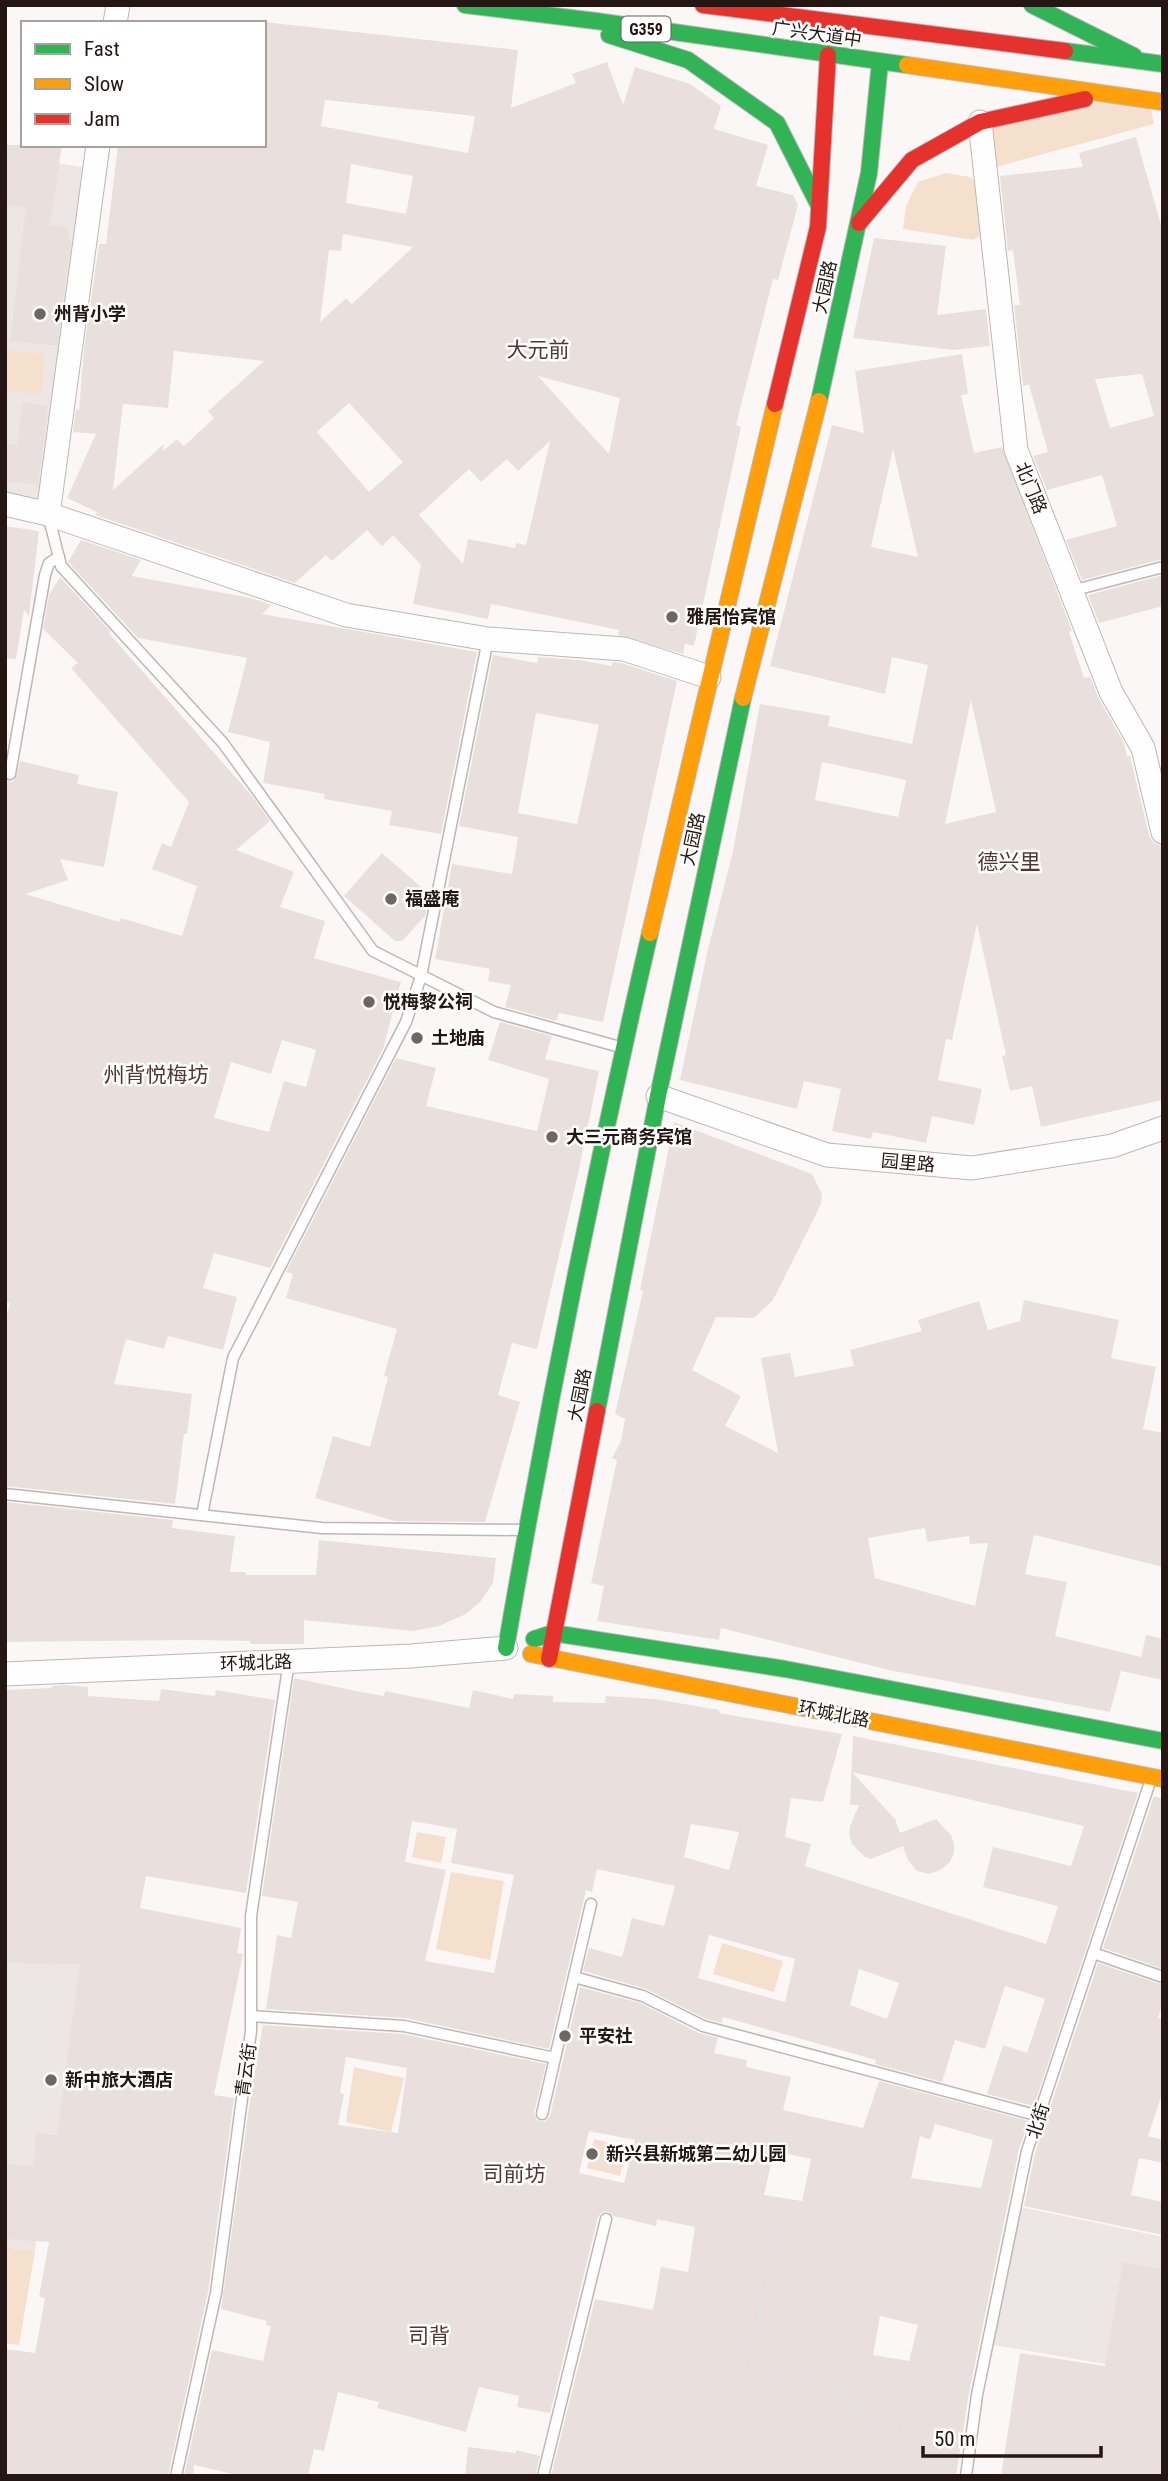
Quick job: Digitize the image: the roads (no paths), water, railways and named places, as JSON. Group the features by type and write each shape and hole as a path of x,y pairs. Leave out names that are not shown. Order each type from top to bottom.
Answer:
{"main road":[{"name":"广兴大道中","path":"465,5 1163,102"},
{"name":"广兴大道中","path":"703,5 834,13 1155,63"},
{"path":"1032,5 1155,63"},
{"name":"大园路","path":"506,1648 526,1530 624,1048 709,677 818,227 828,55 834,13"},
{"path":"548,16 688,60 777,123 819,207"},
{"name":"大园路","path":"549,1659 658,1096 745,688 830,358 859,223 869,173 885,23"},
{"path":"859,223 912,160 980,122 1110,93"},
{"name":"环城北路","path":"506,1648 553,1633 785,1669 1162,1739"},
{"name":"环城北路","path":"506,1648 549,1659 1157,1778"}],"street":[{"name":"北门路","path":"980,122 1016,450 1111,692 1143,748 1163,832"},
{"path":"48,514 98,147"},
{"path":"5,504 48,514 346,615 488,639 624,649 709,677"},
{"name":"园里路","path":"658,1096 827,1155 972,1168 1112,1146 1163,1128"},
{"name":"环城北路","path":"5,1674 411,1656 506,1648"},
{"path":"1157,1778 1162,1739"}],"lane":[{"path":"48,514 61,566 223,743 373,951 494,1012 624,1048"},
{"path":"10,774 45,575 49,563 59,557"},
{"path":"1071,591 1163,566"},
{"path":"202,1515 233,1358 406,1023 421,976 488,639"},
{"path":"5,1494 322,1528 526,1530"},
{"name":"青云街","path":"176,2476 216,2293 251,2031 251,1916 289,1661"},
{"name":"北街","path":"966,2476 977,2395 1027,2151 1093,1953 1157,1778"},
{"path":"542,2114 591,1904"},
{"path":"1093,1953 1163,1977"},
{"path":"574,1977 643,1996 703,2026 1040,2116"},
{"path":"251,2016 404,2026 555,2058"},
{"path":"543,2476 606,2219"}],"place":[{"name":"州背小学","path":"40,314"},
{"name":"雅居怡宾馆","path":"672,617"},
{"name":"福盛庵","path":"391,899"},
{"name":"悦梅黎公祠","path":"369,1002"},
{"name":"土地庙","path":"417,1038"},
{"name":"大三元商务宾馆","path":"552,1137"},
{"name":"平安社","path":"565,2036"},
{"name":"新中旅大酒店","path":"51,2080"},
{"name":"新兴县新城第二幼儿园","path":"592,2154"}],"district":[{"name":"大元前","path":"538,350"},
{"name":"德兴里","path":"1009,862"},
{"name":"州背悦梅坊","path":"156,1075"},
{"name":"司前坊","path":"514,2174"},
{"name":"司背","path":"429,2336"}]}
